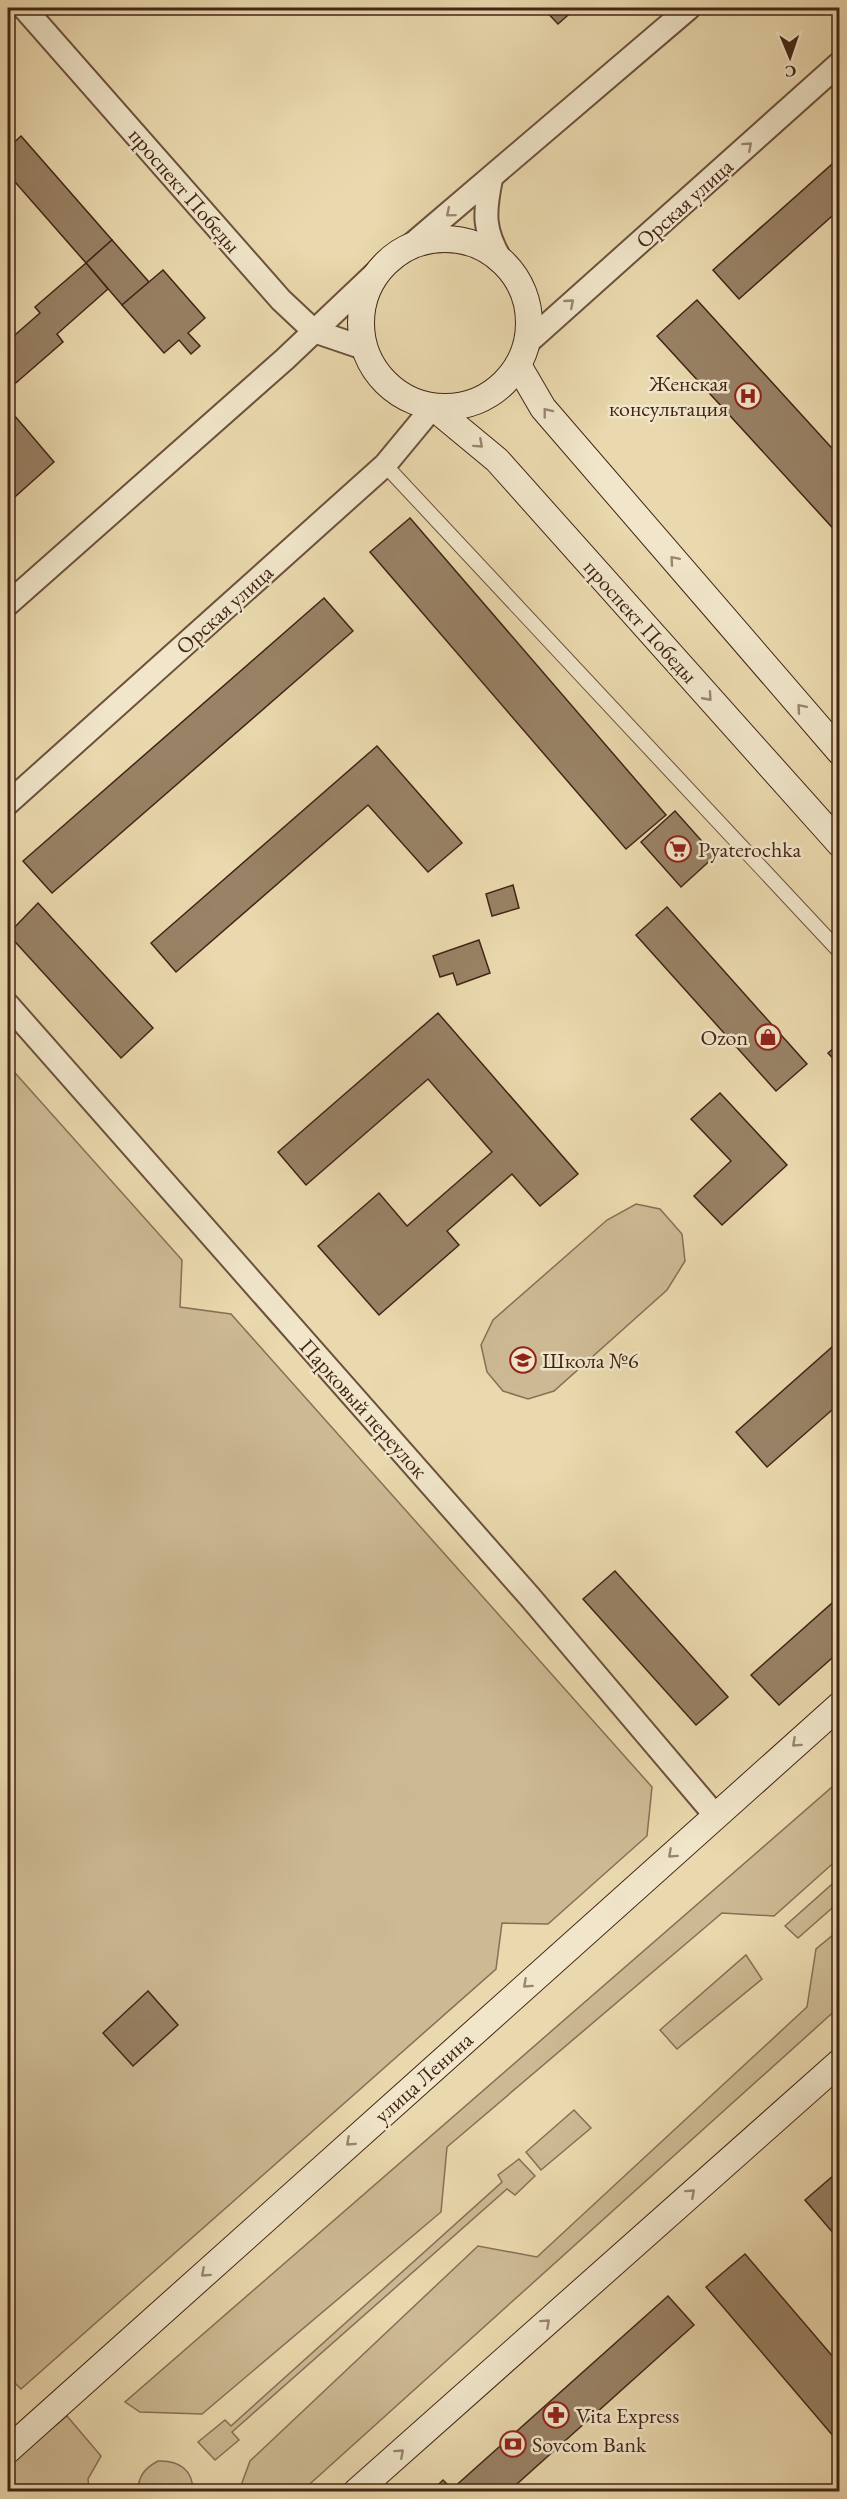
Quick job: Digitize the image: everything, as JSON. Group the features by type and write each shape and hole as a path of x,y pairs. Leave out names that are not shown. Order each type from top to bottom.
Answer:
{"main road":[{"path":"457,240 488,250 514,274 525,296 530,319 523,354 507,382 482,399 453,407 433,407 410,400 390,387 374,370 364,348 361,314 372,282 382,267 409,247 424,242 457,240"},
{"path":"523,354 543,408 840,752"},
{"name":"проспект Победы","path":"433,407 497,460 840,844"},
{"name":"улица Ленина","path":"8,2450 840,1705"},
{"path":"356,2492 840,2062"}],"street":[{"name":"проспект Победы","path":"24,8 281,300 314,331 364,348"},
{"path":"409,247 689,8"},
{"name":"Орская улица","path":"523,354 840,63"},
{"path":"491,179 485,220 489,240 501,260"},
{"path":"8,604 285,359 382,267"},
{"name":"Орская улица","path":"8,803 385,465 433,407"},
{"path":"385,465 840,952"},
{"name":"Парковый переулок","path":"8,1005 530,1597 715,1815"}],"shaded area":[{"path":"8,1065 182,1260 180,1307 231,1314 652,1787 647,1836 548,1924 502,1923 496,1969 21,2389 8,2376"},
{"path":"636,1204 660,1209 682,1234 685,1261 667,1290 554,1391 528,1399 503,1391 487,1372 481,1345 493,1320 607,1220"},
{"path":"839,1781 839,1858 774,1916 722,1913 447,2147 441,2212 202,2414 140,2412 125,2402"},
{"path":"839,1878 839,1902 798,1938 785,1926"},
{"path":"839,1930 839,2007 302,2491 239,2491 250,2461 478,2246 537,2257 807,2007 816,1949"},
{"path":"746,1955 762,1979 677,2049 660,2030"},
{"path":"574,2110 591,2128 541,2170 526,2152"},
{"path":"519,2159 535,2176 515,2195 507,2189 232,2432 239,2440 215,2460 198,2442 225,2420 231,2426 502,2182 498,2175"},
{"path":"67,2416 101,2456 88,2479 89,2491 8,2492 12,2461"},
{"path":"158,2461 172,2462 183,2468 190,2477 193,2491 138,2491 143,2473"}],"building":[{"path":"543,8 576,8 558,24"},
{"path":"8,133 15,142 8,148"},
{"path":"21,136 112,240 86,263 8,174 8,148"},
{"path":"840,157 840,209 739,299 713,270"},
{"path":"112,240 149,282 122,305 86,263"},
{"path":"86,263 108,289 57,334 63,342 10,388 8,386 8,341 40,313 35,307"},
{"path":"163,270 205,318 188,333 200,346 191,354 179,340 164,353 122,305"},
{"name":"Женская консультация","path":"697,300 840,457 840,536 657,336"},
{"path":"8,408 54,462 8,503"},
{"path":"410,518 666,815 626,849 370,552"},
{"path":"324,598 353,631 52,893 23,861"},
{"path":"377,746 462,843 428,872 368,805 176,972 151,943"},
{"name":"Pyaterochka","path":"675,811 715,856 681,887 641,842"},
{"path":"513,885 519,908 492,916 486,894"},
{"path":"38,903 153,1028 121,1058 8,934"},
{"path":"667,907 807,1064 776,1091 636,935"},
{"path":"479,940 490,973 457,985 453,973 440,977 433,956"},
{"path":"438,1013 578,1174 540,1206 512,1174 447,1231 459,1245 379,1315 318,1246 379,1193 407,1226 492,1152 428,1079 306,1185 278,1152"},
{"path":"840,1043 840,1066 828,1053"},
{"path":"720,1093 787,1165 722,1225 694,1196 731,1161 691,1119"},
{"path":"840,1340 840,1403 767,1467 736,1432"},
{"path":"615,1571 728,1697 696,1725 583,1599"},
{"path":"840,1596 840,1651 779,1705 751,1675"},
{"path":"148,1991 178,2025 133,2066 103,2033"},
{"path":"840,2170 840,2241 805,2200"},
{"path":"745,2254 840,2365 840,2444 706,2287"},
{"path":"668,2296 694,2325 508,2492 431,2492 443,2480 452,2489"}],"place":[{"name":"Женская консультация","path":"748,396"},
{"name":"Pyaterochka","path":"678,849"},
{"name":"Ozon","path":"768,1037"},
{"name":"Школа №6","path":"523,1360"},
{"name":"Vita Express","path":"556,2415"},
{"name":"Sovcom Bank","path":"513,2444"}]}
